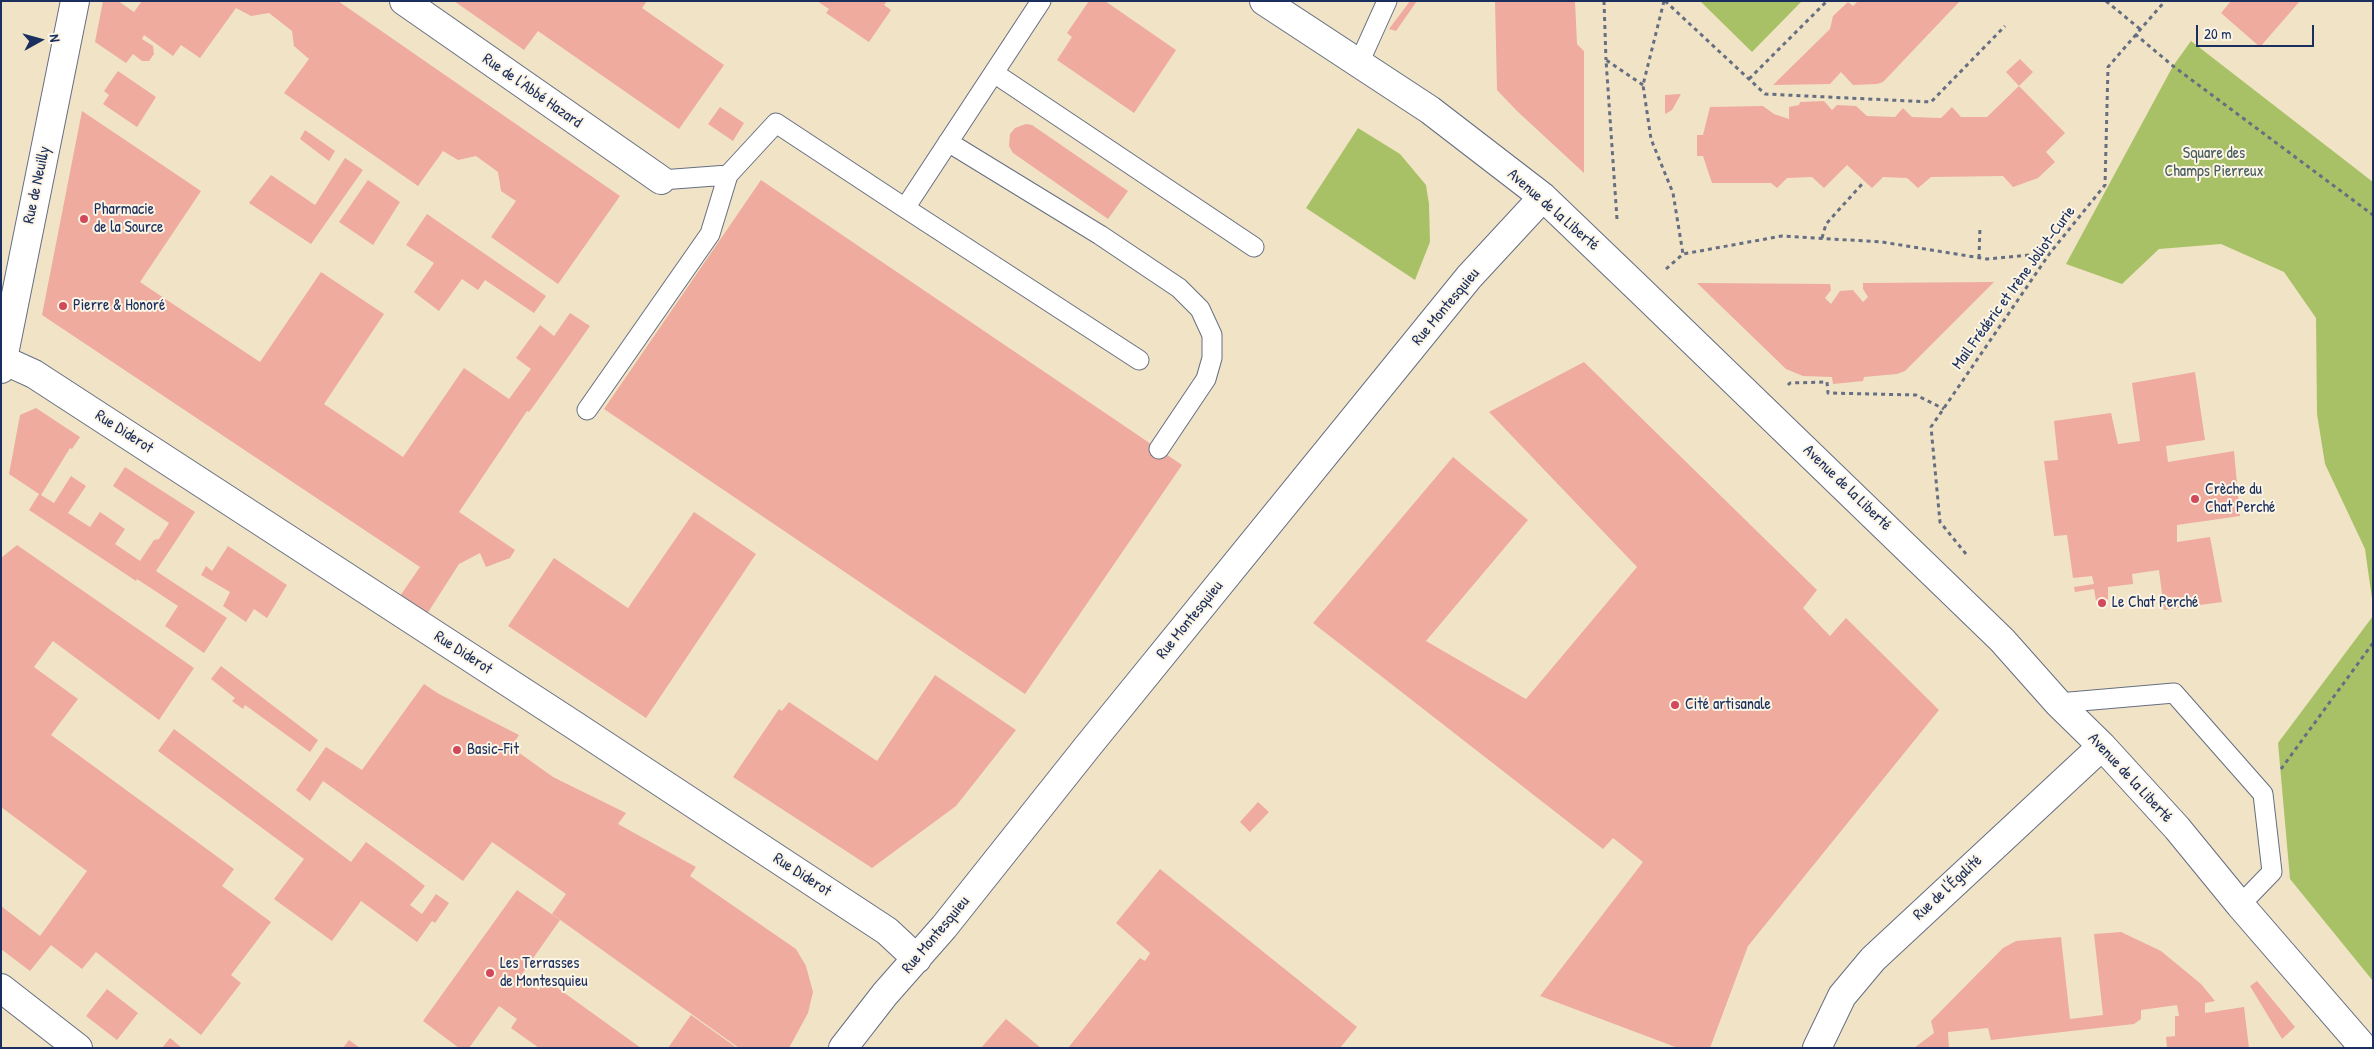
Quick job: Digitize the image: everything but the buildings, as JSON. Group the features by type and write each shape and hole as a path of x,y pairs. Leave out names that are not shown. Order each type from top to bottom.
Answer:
{"street":[{"name":"Rue de Neuilly","path":"2,363 75,1"},
{"name":"Rue de l'Abbé Hazard","path":"404,1 661,180"},
{"name":"Avenue de la Liberté","path":"1264,1 1430,110 1543,197 1764,408 2002,640 2058,703 2102,746 2177,828 2364,1048"},
{"name":"Rue Montesquieu","path":"843,1048 1469,277 1543,197"},
{"name":"Rue Diderot","path":"2,363 34,374 574,725 887,932 917,959"},
{"name":"Rue de l'Égalité","path":"1817,1048 1842,996 1873,959 2102,746"},
{"path":"1,988 78,1048"}],"lane":[{"path":"905,208 1041,1"},
{"path":"1359,63 1387,1"},
{"path":"994,73 1254,247"},
{"path":"587,410 710,234 728,175 776,123 1139,360"},
{"path":"948,142 1100,235 1179,288 1200,310 1212,335 1212,358 1206,379 1159,449"},
{"path":"661,180 728,175"},
{"path":"2058,703 2174,693 2264,794 2272,872 2240,904"}],"path":[{"path":"1604,1 1606,60 1617,218 1623,225"},
{"path":"1683,254 1673,192 1651,139 1643,85 1664,1 1764,94 1931,102 2005,26"},
{"path":"1749,80 1827,1"},
{"path":"2106,1 2140,29"},
{"name":"Mail Frédéric et Irène Joliot-Curie","path":"1971,560 1940,522 1931,427 2050,253 2105,185 2108,66 2165,1"},
{"path":"2135,34 2174,66 2373,215"},
{"path":"1606,60 1643,85"},
{"path":"1822,238 1826,224 1863,183"},
{"path":"1979,258 1980,227"},
{"path":"1641,291 1683,254 1782,236 1882,242 1979,258 2050,253"},
{"path":"1659,263 1666,270"},
{"path":"1764,408 1790,384 1828,382 1828,393 1916,395 1944,409"},
{"path":"2264,794 2373,643"}],"green space":[{"path":"1700,1 1802,1 1752,52"},
{"name":"Square des Champs Pierreux","path":"2191,41 2373,182 2373,606 2365,549 2325,464 2317,414 2316,318 2284,272 2221,244 2159,249 2122,284 2066,264 2173,66"},
{"path":"1358,128 1400,154 1426,185 1429,204 1430,242 1415,280 1306,208"},
{"path":"2373,616 2373,981 2290,879 2278,743"}],"place":[{"name":"Pharmacie de la Source","path":"84,219"},
{"name":"Pierre & Honoré","path":"63,306"},
{"name":"Crèche du Chat Perché","path":"2195,499"},
{"name":"Le Chat Perché","path":"2102,603"},
{"name":"Cité artisanale","path":"1675,705"},
{"name":"Basic-Fit","path":"457,750"},
{"name":"Les Terrasses de Montesquieu","path":"490,973"}]}
